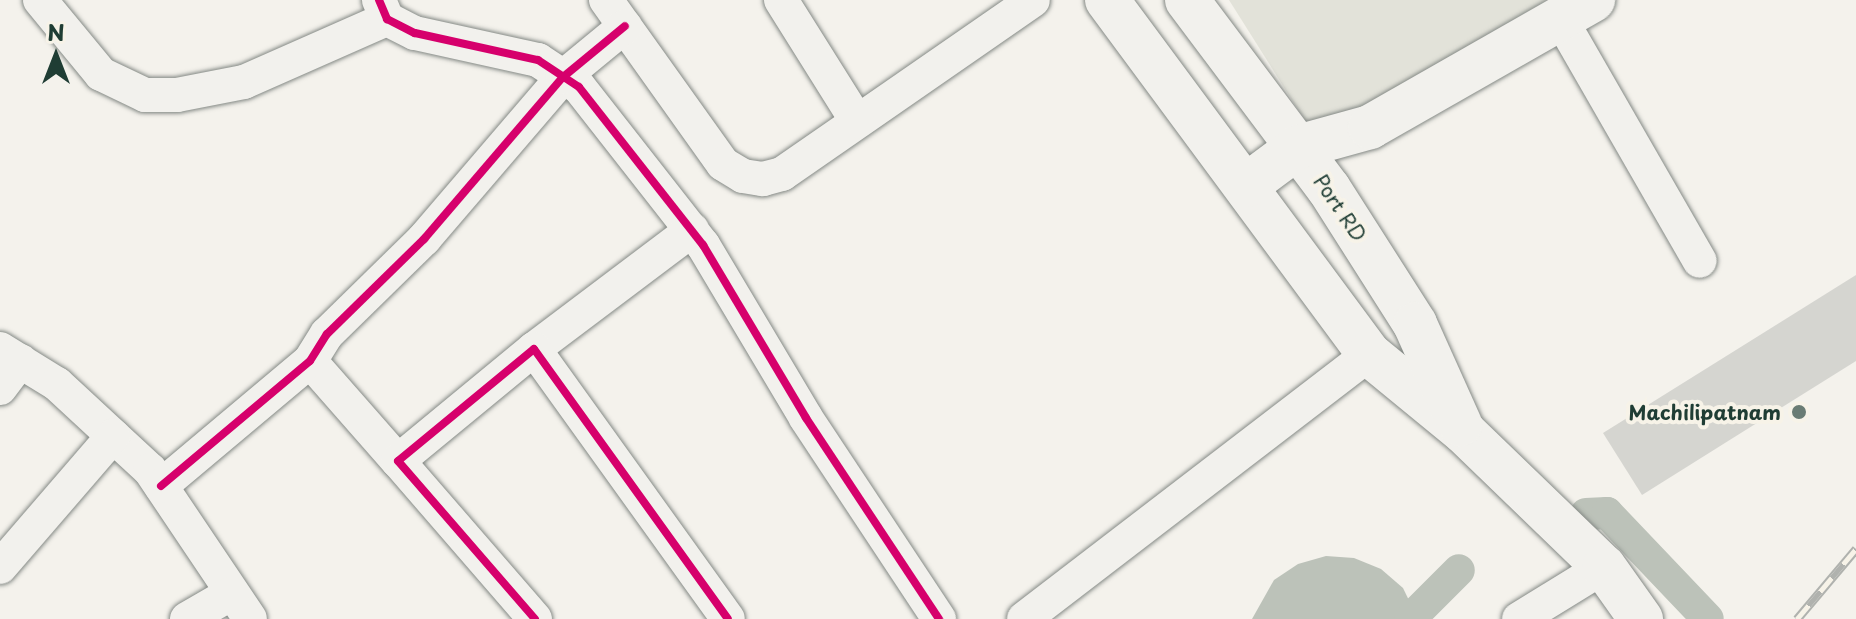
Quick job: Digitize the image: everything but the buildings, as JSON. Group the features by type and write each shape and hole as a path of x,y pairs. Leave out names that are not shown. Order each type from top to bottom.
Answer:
{"main road":[{"path":"1107,0 1280,228 1369,354 1464,432 1604,567 1641,619"},
{"name":"Port RD","path":"1187,0 1329,189 1415,324 1464,432"},
{"path":"1247,185 1298,147 1370,127 1577,9"},
{"path":"1280,228 1329,189 1370,127"}],"street":[{"path":"40,0 101,74 145,95 177,95 244,82 383,9 415,33 538,60 579,87 626,142 692,230 806,418 939,619"},
{"path":"781,0 857,121"},
{"path":"161,486 310,361 327,334 424,239 616,13 723,164 743,176 782,174 1033,0"},
{"path":"1577,9 1700,261"},
{"path":"398,461 534,349 692,230"},
{"path":"534,349 728,619"},
{"path":"1024,619 1369,354"},
{"path":"0,388 10,355 57,384 161,486 241,606 187,619"},
{"path":"310,361 535,619"},
{"path":"0,567 113,436"},
{"path":"1519,619 1604,567"}],"shaded area":[{"path":"1229,0 1547,0 1348,117 1307,124"},
{"path":"1326,556 1354,558 1381,569 1403,588 1418,619 1252,619 1274,580 1298,564"}],"waterway":[{"path":"1586,514 1607,513 1708,619"},
{"path":"1410,619 1459,570"}],"railway":[{"path":"1797,619 1856,549"}],"cycle path":[{"path":"379,0 387,19 415,33 538,60 579,87 703,245 806,418 939,619"},
{"path":"161,486 310,361 327,334 424,239 563,77 625,26"},
{"path":"535,619 398,461 534,349 728,619"}],"place":[{"name":"Machilipatnam","path":"1799,412"}]}
